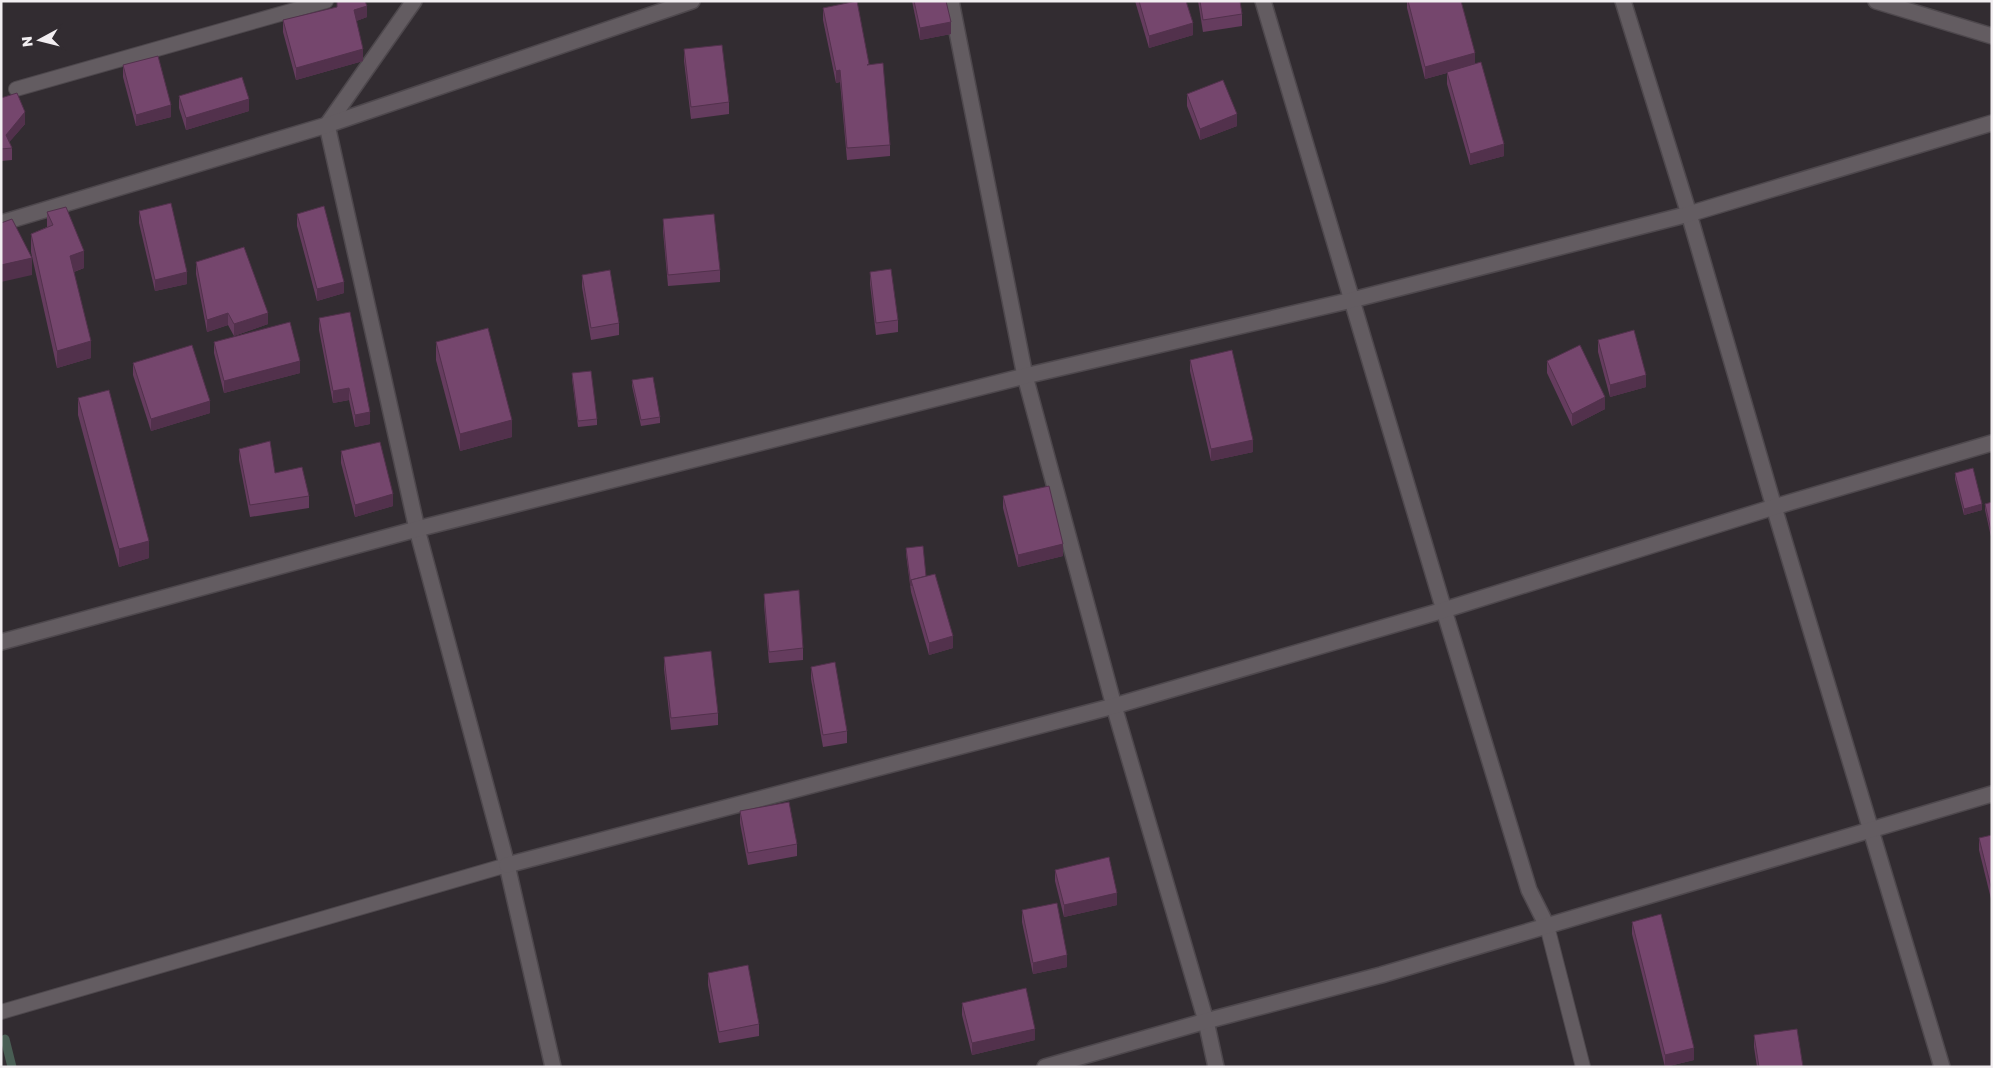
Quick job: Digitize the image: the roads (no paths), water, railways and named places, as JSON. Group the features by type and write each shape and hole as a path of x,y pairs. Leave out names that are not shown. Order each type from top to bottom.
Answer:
{"street":[{"path":"414,1 327,125 417,529 507,865 553,1067"},
{"path":"1,223 327,125 692,1"},
{"path":"951,1 1025,376 1114,706 1206,1021 1216,1067"},
{"path":"1263,1 1529,890 1547,926"},
{"path":"1623,1 1689,214 1774,507 1942,1067"},
{"path":"1876,1 1992,36"},
{"path":"1,642 417,529 1025,376 1352,300 1689,214 1992,123"},
{"path":"507,865 1114,706 1444,610 1774,507 1992,443"},
{"path":"1045,1067 1206,1021 1382,975 1992,794"}],"lane":[{"path":"16,89 326,1"},
{"path":"1,1012 507,865"},
{"path":"1547,926 1584,1067"}],"waterway":[{"path":"5,1039 12,1067"}]}
